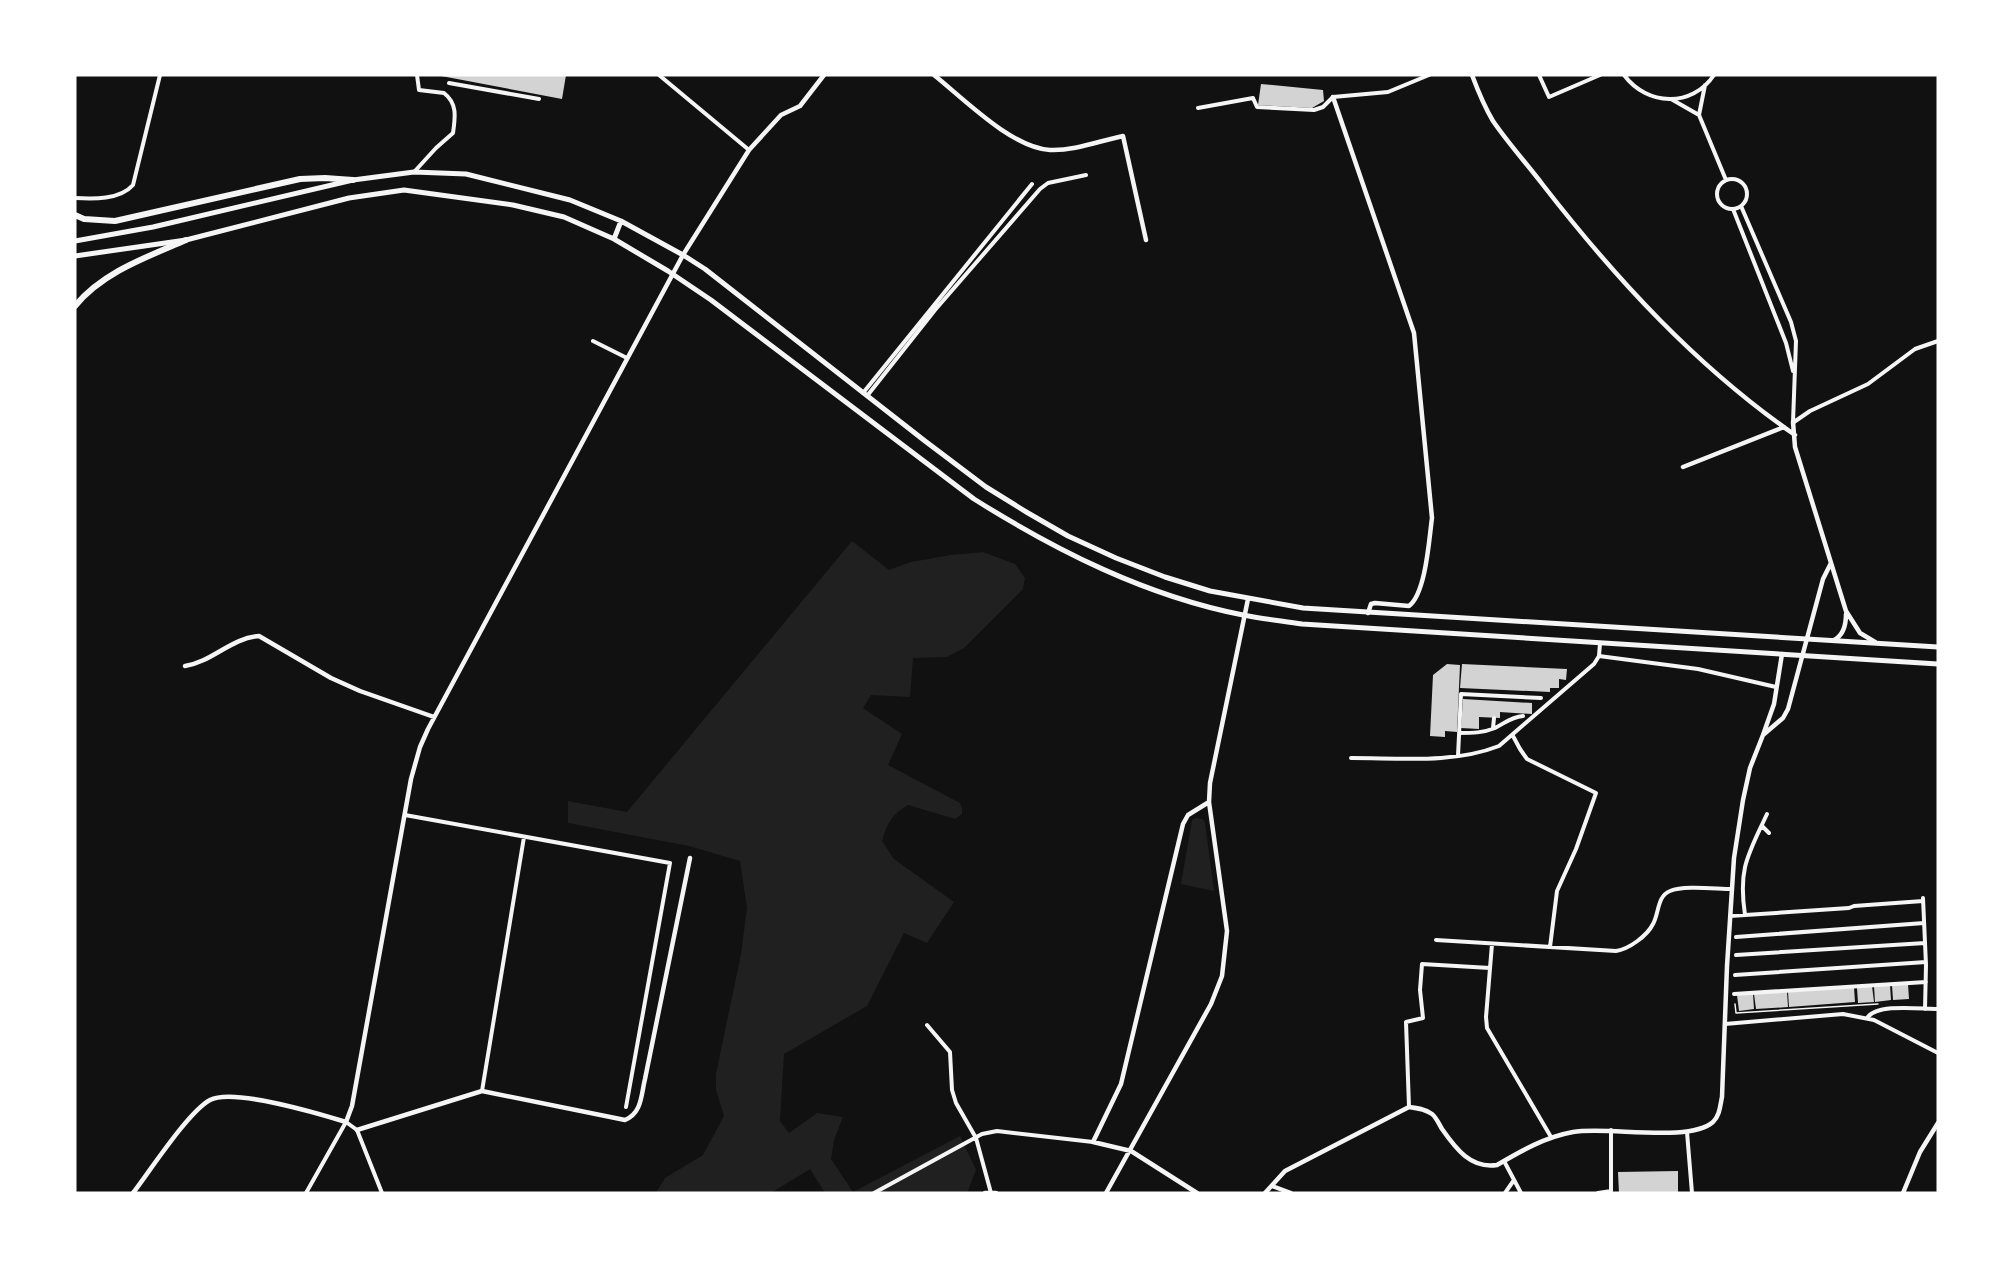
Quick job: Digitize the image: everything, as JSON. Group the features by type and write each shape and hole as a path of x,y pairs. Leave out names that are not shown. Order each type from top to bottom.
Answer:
{"highway":[{"path":"75,215 84,219 115,221 300,179 353,180"},
{"path":"75,306 98,284 138,260 186,240"}],"main road":[{"path":"75,241 110,237 353,180 414,172 466,174 570,200 621,221 683,255 703,268 986,487 1068,536 1165,577 1210,591 1303,608 1938,648"},
{"path":"75,256 186,240 349,198 404,190 513,205 564,218 614,239 673,274 711,300 974,500 1018,527 1110,574 1195,603 1244,616 1302,624 1938,664"},
{"path":"614,239 621,221"}],"street":[{"path":"75,198 113,196 123,193 133,185 160,75"},
{"path":"414,172 453,133 455,111 453,103 444,93 419,90 417,75"},
{"path":"659,75 749,150"},
{"path":"306,1193 346,1122 352,1106 416,762 434,717 683,255 749,150 781,115 800,106 824,75"},
{"path":"934,75 1008,134 1026,145 1051,150 1123,136 1146,240"},
{"path":"1198,108 1253,98 1257,107 1314,110 1323,107 1333,97 1388,92 1428,75"},
{"path":"1472,75 1493,121 1559,205 1638,299 1684,345 1763,413 1795,435"},
{"path":"1539,75 1549,97 1600,75"},
{"path":"1624,75 1642,92 1657,98 1671,99 1690,95 1706,85 1714,75"},
{"path":"449,83 539,99"},
{"path":"1706,85 1699,115 1726,180"},
{"path":"1333,97 1414,333 1432,518 1428,547 1414,602 1409,606 1375,603 1371,604 1368,613"},
{"path":"1671,99 1699,115"},
{"path":"865,394 1040,189 1048,183 1086,175"},
{"path":"1736,179 1747,189 1747,198 1741,206 1733,209 1724,207 1718,199 1717,190 1726,180 1736,179"},
{"path":"865,394 1032,184"},
{"path":"1741,206 1791,322 1796,341 1793,422 1795,447 1846,611 1860,633 1880,644"},
{"path":"1733,209 1786,343 1794,377"},
{"path":"594,341 627,358"},
{"path":"1793,422 1810,411 1868,384 1915,349 1938,341"},
{"path":"1683,467 1784,428"},
{"path":"1763,735 1783,718 1788,709 1823,579 1831,563"},
{"path":"1106,1193 1211,1004 1222,976 1227,931 1209,802 1210,783 1248,599"},
{"path":"1832,641 1839,638 1843,631 1846,611"},
{"path":"185,666 202,661 240,639 259,636 331,678 360,691 434,717"},
{"path":"1351,758 1441,758 1481,753 1499,746 1594,664 1599,656 1600,643"},
{"path":"1264,1193 1285,1171 1305,1159 1409,1107 1419,1108 1433,1114 1464,1157 1478,1165 1490,1166 1497,1165 1551,1137 1575,1132 1611,1130 1687,1132 1706,1126 1715,1120 1719,1113 1724,1069 1734,858 1750,768 1770,715 1782,654"},
{"path":"1599,656 1698,669 1776,687"},
{"path":"1528,691 1528,697"},
{"path":"1458,756 1461,693 1479,692 1541,698"},
{"path":"1459,733 1477,733 1514,717 1523,716"},
{"path":"1493,728 1494,718"},
{"path":"1513,736 1527,759 1596,793 1557,891 1550,947"},
{"path":"1093,1142 1121,1084 1183,824 1188,815 1209,802"},
{"path":"1745,915 1741,890 1745,863 1767,814"},
{"path":"405,815 670,863 626,1107"},
{"path":"1762,826 1769,833"},
{"path":"482,1091 524,837"},
{"path":"357,1130 482,1091 624,1120 633,1117 637,1112 641,1097 690,858"},
{"path":"1436,940 1616,951 1626,949 1650,929 1655,922 1659,903 1670,891 1732,889"},
{"path":"1730,916 1923,900 1926,962 1925,1009"},
{"path":"1736,937 1924,923"},
{"path":"1736,956 1925,943"},
{"path":"1492,944 1487,1028 1551,1137"},
{"path":"1735,975 1926,962"},
{"path":"1409,1107 1406,1023 1422,1018 1420,990 1422,964 1490,968"},
{"path":"1734,994 1926,982"},
{"path":"1867,1018 1879,1009 1938,1010"},
{"path":"1725,1024 1843,1014 1874,1020 1938,1053"},
{"path":"927,1026 950,1052 952,1090 956,1103 976,1138 992,1192"},
{"path":"133,1193 197,1111 212,1099 231,1097 302,1109 346,1122 357,1130 382,1193"},
{"path":"1903,1193 1920,1152 1938,1123"},
{"path":"1598,1193 1611,1191 1611,1130"},
{"path":"874,1193 976,1138 997,1131 1093,1142 1131,1151 1197,1193"},
{"path":"1687,1132 1692,1193"},
{"path":"1504,1161 1521,1193"},
{"path":"1505,1193 1514,1180"},
{"path":"1271,1186 1291,1193"},
{"path":"985,1193 996,1193"}],"path":[{"path":"1735,1004 1736,1013 1888,1003"}],"shaded area":[{"path":"852,541 889,570 911,562 983,552 1015,564 1025,578 1023,589 964,648 947,657 913,658 910,697 871,695 863,708 902,734 888,765 960,803 962,814 955,819 908,805 891,820 882,841 894,859 954,902 927,943 904,933 867,1006 784,1054 780,1121 789,1133 817,1113 843,1117 834,1140 831,1159 853,1192 960,1136 976,1170 967,1193 825,1193 810,1169 771,1193 656,1193 665,1178 703,1155 724,1116 716,1090 716,1074 741,954 747,908 740,861 689,846 568,823 568,801 627,812"},
{"path":"1203,819 1205,823 1214,891 1181,884 1192,820"}],"building":[{"path":"436,75 566,75 562,99"},
{"path":"1261,84 1323,90 1324,101 1312,108 1258,105"},
{"path":"1447,664 1460,665 1457,732 1445,731 1445,737 1430,736 1433,675"},
{"path":"1462,664 1567,669 1566,680 1559,679 1559,688 1550,688 1550,692 1460,688"},
{"path":"1463,699 1532,703 1532,714 1500,712 1500,718 1479,717 1479,729 1461,728"},
{"path":"1908,984 1909,999 1893,1000 1892,985"},
{"path":"1890,985 1891,1000 1875,1002 1874,986"},
{"path":"1872,986 1874,1002 1858,1003 1857,988"},
{"path":"1854,987 1855,1002 1789,1007 1788,992"},
{"path":"1787,992 1788,1007 1756,1009 1754,994"},
{"path":"1753,994 1754,1009 1739,1011 1737,995"},
{"path":"1678,1171 1678,1193 1619,1193 1618,1172"}]}
